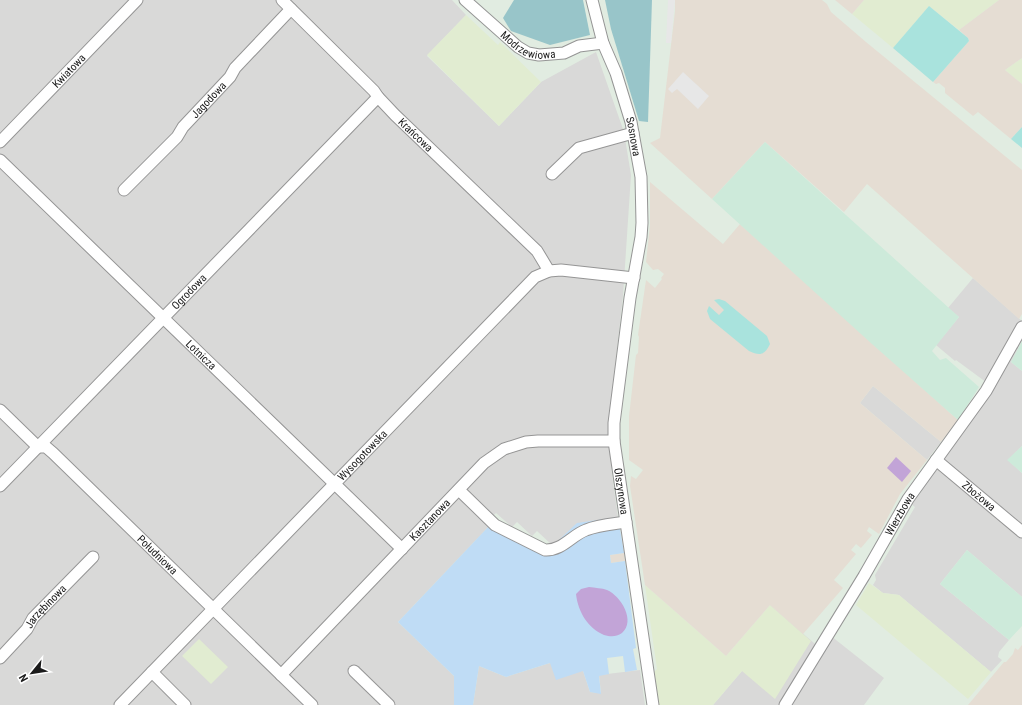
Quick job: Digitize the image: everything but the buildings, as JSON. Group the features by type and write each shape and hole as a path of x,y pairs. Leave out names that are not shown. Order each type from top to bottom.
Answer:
{"street":[{"name":"Kwiatowa","path":"0,142 137,0"},
{"name":"Krańcowa","path":"282,0 374,91 395,115 537,252 549,271"},
{"name":"Modrzewiowa","path":"465,0 518,47 528,53 539,55 564,53 579,46 603,43"},
{"name":"Sosnowa","path":"592,0 603,43 616,74 633,133 641,177 642,223 634,278"},
{"name":"Jagodowa","path":"124,190 177,137 183,127 230,78 235,68 292,9"},
{"name":"Ogrodowa","path":"0,486 378,97"},
{"path":"552,174 578,148 633,133"},
{"name":"Lotnicza","path":"0,160 402,549"},
{"name":"Wysogotowska","path":"120,705 535,277 549,271 574,271 634,278"},
{"name":"Olszynowa","path":"634,278 630,298 614,423 614,442 653,705"},
{"name":"Wierzbowa","path":"785,705 864,576 908,499 986,391 1022,327"},
{"name":"Południowa","path":"0,410 38,447 46,447 312,705"},
{"name":"Kasztanowa","path":"281,675 484,463 504,449 526,442 538,441 614,442"},
{"name":"Zbożowa","path":"936,460 1022,532"},
{"path":"459,490 496,524 545,550 554,550 559,548 579,533 588,529 626,522"},
{"name":"Jarzębinowa","path":"0,658 27,629 33,618 93,556"},
{"path":"354,671 388,705"},
{"path":"152,672 185,705"}],"shaded area":[{"path":"0,0 452,0 466,15 427,56 499,126 541,82 596,52 624,132 631,175 623,296 608,431 618,517 577,524 553,546 537,531 532,536 517,522 512,527 496,513 492,517 495,520 398,622 454,676 454,705 0,705"},
{"path":"514,0 583,0 590,35 550,45 511,31 503,18"},
{"path":"605,0 652,0 648,122 639,121 611,29"},
{"path":"668,0 675,0 671,43 666,43"},
{"path":"675,0 822,0 827,4 831,12 866,42 1022,170 1022,314 1019,319 867,184 844,212 765,142 712,199 650,143 660,138"},
{"path":"835,0 864,0 852,14"},
{"path":"864,0 999,0 959,30 929,6 893,48 852,14"},
{"path":"999,0 1022,0 1022,58 1005,70 1022,84 1022,127 1011,139 978,112 973,116 945,93 945,88 939,83 936,84 933,82 969,41 968,38 959,30"},
{"path":"929,6 968,38 969,41 933,82 893,48"},
{"path":"466,15 498,45 500,42 541,82 499,126 427,55"},
{"path":"1022,58 1022,84 1005,70"},
{"path":"683,72 709,96 698,109 677,89 672,93 668,89"},
{"path":"1022,127 1022,148 1011,139"},
{"path":"765,142 959,317 932,351 940,360 946,358 979,387 958,420 712,199"},
{"path":"650,182 723,244 740,224 958,420 941,442 873,386 860,403 927,460 900,494 879,534 869,527 867,531 872,535 861,548 856,544 851,550 856,554 834,580 843,588 803,634 770,605 726,656 645,585 630,486 631,476 636,479 643,470 629,460 629,416 646,280 655,288 664,274 658,269 653,270 646,262 650,225"},
{"path":"973,278 1022,321 1022,341 1011,362 1022,371 1022,446 1008,460 1022,473 1022,597 967,550 940,584 1009,640 999,652 998,657 1002,660 991,672 899,595 883,593 873,585 876,580 875,575 915,507 911,504 922,491 921,489 994,388 956,360 955,361 936,345 959,317 948,308"},
{"path":"719,299 725,301 767,336 770,344 762,354 756,354 749,351 710,319 707,311 709,306 719,315 724,310 714,300"},
{"path":"1022,341 1022,371 1011,362"},
{"path":"873,386 941,442 927,460 860,403"},
{"path":"1022,446 1022,473 1007,460"},
{"path":"896,457 911,471 902,482 887,468"},
{"path":"618,517 624,553 610,555 611,563 625,561 636,648 633,649 637,670 625,672 623,656 607,658 609,674 599,676 601,694 590,692 583,671 556,680 550,663 506,677 479,666 473,705 454,705 454,676 398,622 490,525 546,552 577,523"},
{"path":"967,550 1022,597 1022,626 1009,640 940,584"},
{"path":"624,553 625,561 611,563 610,555"},
{"path":"869,583 883,593 899,595 991,672 968,699 856,605"},
{"path":"645,585 726,656 770,605 811,641 775,699 742,671 713,705 658,705 654,672 657,669"},
{"path":"589,587 607,590 622,603 628,622 622,633 613,636 604,635 593,628 585,619 579,607 576,594 581,589"},
{"path":"770,605 822,650 831,636 884,678 864,705 713,705 742,671"},
{"path":"199,639 228,667 211,684 182,656"},
{"path":"1022,645 1022,705 968,705 1004,662 1006,662 1013,654 1015,648 1018,650"},
{"path":"550,663 583,671 590,692 601,693 599,675 640,670 645,705 473,705 479,666 506,677"}]}
